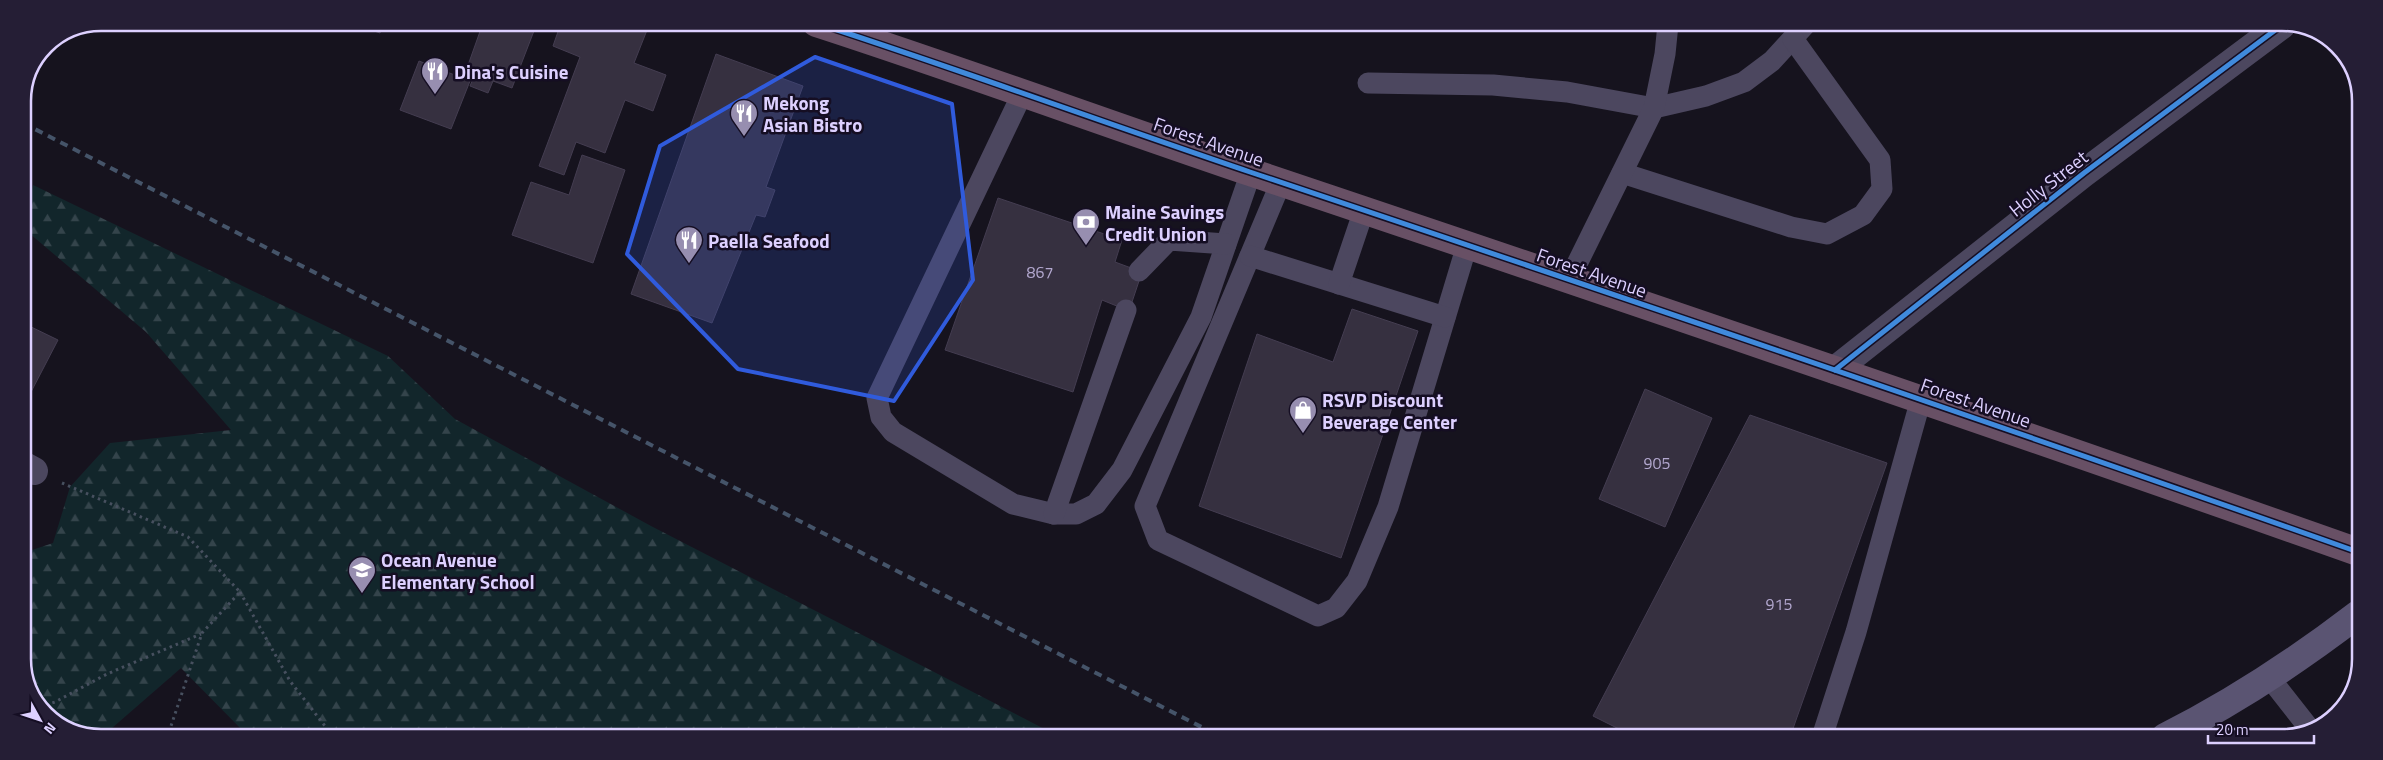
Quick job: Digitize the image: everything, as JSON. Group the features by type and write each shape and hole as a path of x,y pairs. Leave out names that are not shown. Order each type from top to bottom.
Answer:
{"highway":[{"name":"Forest Avenue","path":"840,31 1921,399 2352,550"}],"street":[{"name":"Holly Street","path":"1836,370 2084,173 2274,31"},
{"path":"2182,729 2198,721 2269,677 2352,618"}],"lane":[{"path":"1569,280 1654,108 1665,54 1667,31"},
{"path":"1368,83 1493,85 1567,92 1654,108 1706,96 1744,82 1772,61 1799,32 1880,160 1882,190 1862,215 1827,234 1791,227 1622,173"},
{"path":"1023,92 877,398 880,417 893,432 1013,504 1054,514 1076,514 1096,504 1122,470 1201,316 1251,172"},
{"path":"1281,182 1145,506 1158,540 1318,616 1336,608 1357,581 1388,507 1466,245"},
{"path":"1339,284 1364,210"},
{"path":"1139,271 1169,240 1226,244"},
{"path":"1250,256 1445,317"},
{"path":"1054,514 1126,310"},
{"path":"1825,729 1856,632 1921,399"},
{"path":"2269,677 2306,724"}],"path":[{"path":"31,469 188,537 240,592 290,682 327,729"},
{"path":"170,729 202,633 240,592"},
{"path":"65,695 107,674 202,633"}],"highlighted area":[{"path":"815,57 952,104 973,280 894,401 738,369 627,254 660,146"}],"green space":[{"name":"Ocean Avenue Elementary School","path":"33,185 388,356 455,419 651,526 1044,729 241,729 181,668 111,729 92,728 74,723 65,718 65,695 42,695 33,673 31,664 31,550 53,543 70,487 110,443 231,430 146,332 31,235 31,194"}],"building":[{"path":"480,31 534,31 512,88 493,81 488,93 470,86 476,72 467,68"},
{"path":"558,31 647,31 634,63 666,75 653,111 625,100 605,153 576,142 564,175 539,166 580,57 553,46"},
{"path":"716,54 803,86 766,187 775,190 765,217 756,215 712,323 631,294"},
{"name":"Dina's Cuisine","path":"419,61 470,81 451,129 400,110"},
{"path":"582,155 625,170 593,263 512,235 531,182 569,195"},
{"path":"998,198 1122,240 1115,262 1142,272 1129,311 1102,300 1073,392 945,350"},
{"name":"RSVP Discount Beverage Center","path":"1352,309 1418,331 1341,558 1199,506 1257,334 1333,362"},
{"path":"31,327 58,340 31,392"},
{"path":"1645,389 1712,418 1665,527 1599,499"},
{"path":"1750,415 1887,463 1793,729 1619,729 1593,716"}],"railway":[{"path":"31,127 1205,729"}],"cycle path":[{"path":"840,31 2082,455 2352,550"},
{"path":"1835,370 2084,173 2274,31"}],"place":[{"name":"Dina's Cuisine","path":"435,95"},
{"name":"Mekong Asian Bistro","path":"744,137"},
{"name":"Maine Savings Credit Union","path":"1086,246"},
{"name":"Paella Seafood","path":"689,264"},
{"name":"RSVP Discount Beverage Center","path":"1303,434"},
{"name":"Ocean Avenue Elementary School","path":"362,594"}]}
